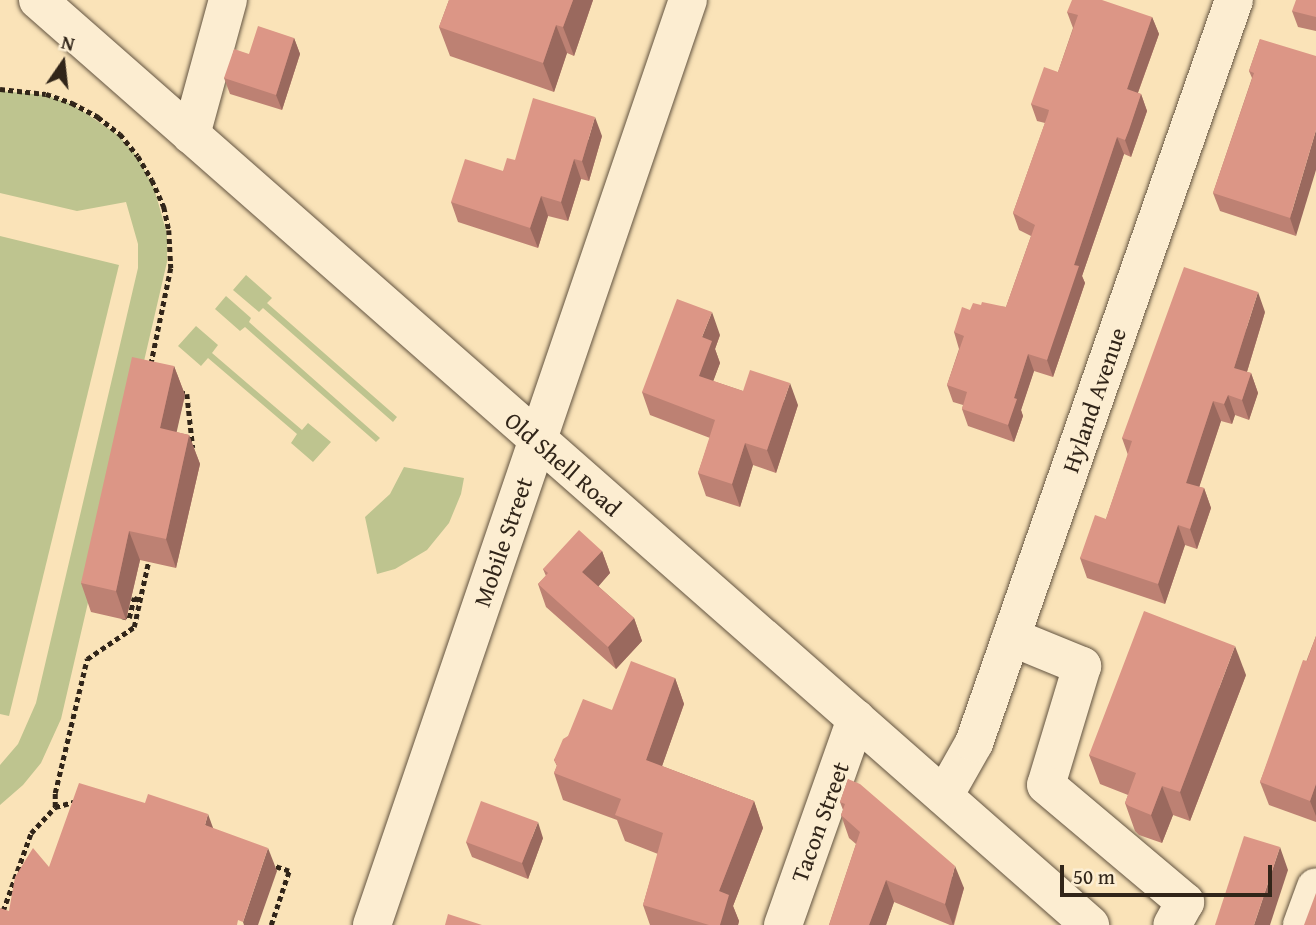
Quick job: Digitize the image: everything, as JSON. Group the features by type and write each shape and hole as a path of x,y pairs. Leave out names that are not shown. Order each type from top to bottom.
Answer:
{"street":[{"name":"Old Shell Road","path":"38,0 537,442 1090,925"},
{"path":"191,135 228,0"},
{"name":"Mobile Street","path":"372,925 688,0"},
{"name":"Hyland Avenue","path":"944,796 974,743 1234,0"},
{"path":"1011,637 1082,666 1046,785 1185,902 1172,925"},
{"name":"Tacon Street","path":"783,925 856,719"},
{"path":"1302,925 1316,887"}],"path":[{"path":"0,89 46,94 72,103 98,117 120,134 138,156 152,180 164,206 171,268 149,370"},
{"path":"177,391 187,394 193,452"},
{"path":"55,807 55,793 87,659 134,627 150,556 161,559"},
{"path":"116,615 129,618 134,598 140,600"},
{"path":"0,919 31,833 55,807 66,802 85,801"},
{"path":"23,854 35,858"},
{"path":"266,863 289,871 271,925"}],"green space":[{"path":"0,91 45,95 72,104 118,135 137,156 154,188 167,234 167,262 61,719 41,763 23,785 0,805 0,765 18,744 36,703 138,268 138,244 126,202 77,211 0,193"},
{"path":"0,236 119,265 9,716 0,714"},
{"path":"246,275 272,298 267,303 397,417 393,422 263,308 259,312 233,290"},
{"path":"226,296 251,318 249,322 380,438 376,442 245,327 240,331 215,309"},
{"path":"196,326 218,345 212,353 302,430 308,423 331,442 313,462 291,443 297,434 208,358 201,366 178,346"},
{"path":"404,467 464,478 461,494 449,523 427,550 395,569 377,574 365,517 390,494"}],"building":[{"path":"449,0 573,0 563,27 556,25 543,63 439,27"},
{"path":"1072,0 1102,0 1152,17 1127,89 1141,94 1125,140 1117,137 1074,265 1079,266 1047,360 1028,354 1008,425 962,409 967,392 947,385 964,336 954,332 962,307 970,310 973,303 981,305 982,302 1006,307 1035,225 1013,213 1049,110 1031,104 1044,67 1058,72 1078,15 1067,12"},
{"path":"1296,0 1316,0 1316,17 1292,11"},
{"path":"258,26 294,38 276,95 224,78 234,49 249,54"},
{"path":"1260,39 1316,56 1316,130 1290,218 1213,193 1254,73 1249,71"},
{"path":"533,98 595,117 582,161 574,159 561,202 541,196 530,228 451,202 465,159 503,171 507,158 515,160"},
{"path":"1184,267 1258,292 1234,368 1251,373 1242,400 1228,395 1224,404 1213,401 1186,483 1204,488 1190,529 1178,525 1158,584 1080,558 1095,515 1106,519 1132,441 1122,438"},
{"path":"677,299 712,312 702,337 712,341 699,376 743,391 750,370 790,383 767,450 745,443 732,484 698,473 715,420 642,392"},
{"path":"132,357 174,366 160,428 189,435 166,539 129,531 116,591 81,583"},
{"path":"579,530 602,551 582,572 634,618 608,647 538,584 548,573 543,569"},
{"path":"1144,611 1235,646 1180,792 1162,786 1151,815 1125,803 1136,773 1089,755"},
{"path":"1316,636 1316,784 1310,801 1260,782 1303,660 1307,661"},
{"path":"631,661 675,678 646,760 754,801 719,891 729,895 720,925 709,925 643,905 663,833 615,815 621,799 554,773 557,765 554,760 563,739 568,736 583,699 612,710"},
{"path":"848,779 860,784 955,866 945,904 886,880 869,925 829,925 860,832 841,815 845,804 840,802"},
{"path":"79,783 145,803 148,794 208,814 205,825 268,848 243,922 238,920 237,925 0,925 0,908 9,911 15,877 33,848 49,867"},
{"path":"481,801 538,822 522,863 466,842"},
{"path":"1244,836 1280,847 1254,925 1215,925"},
{"path":"1316,893 1316,925 1304,925"},
{"path":"448,914 482,925 445,925"}]}
